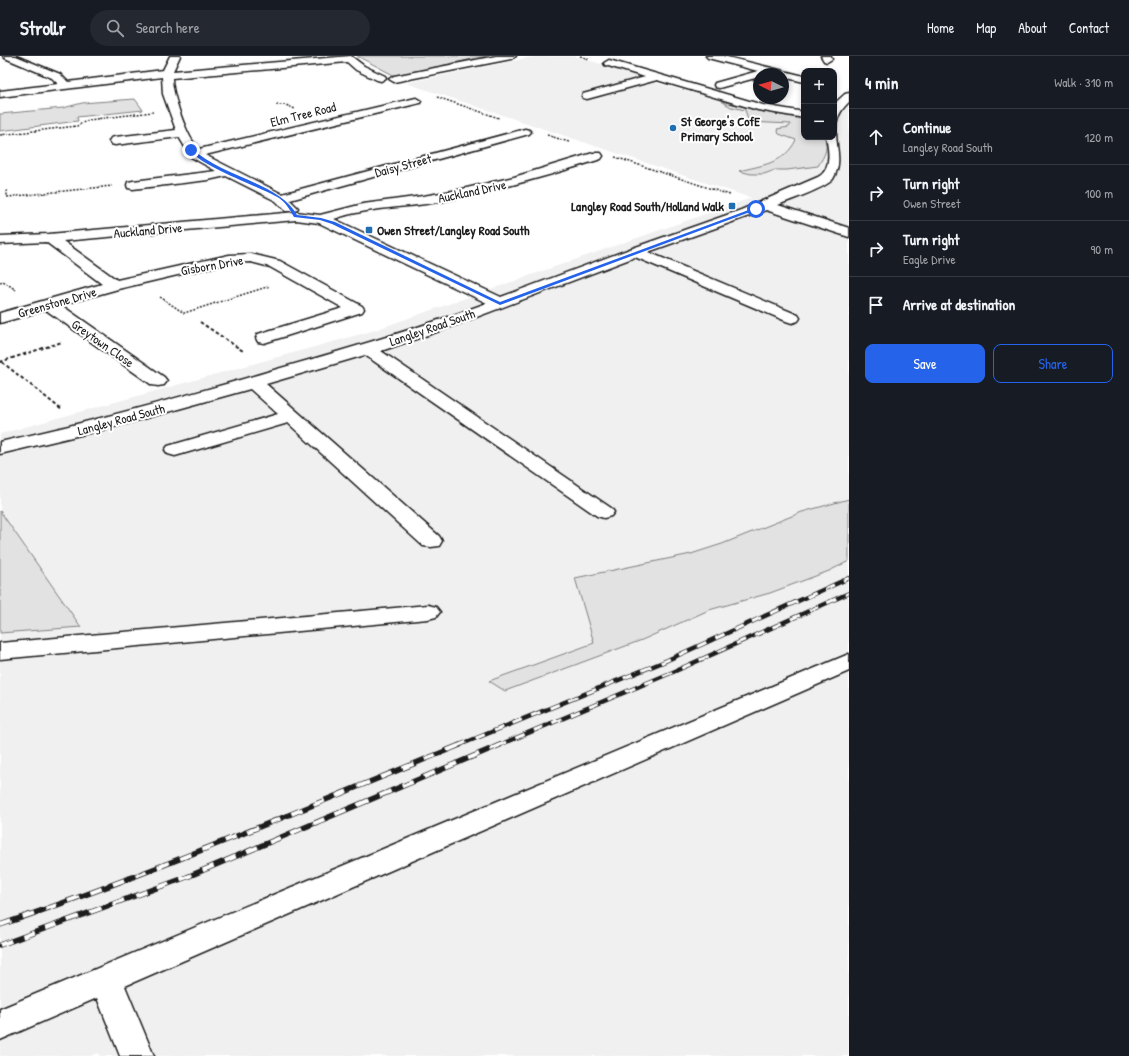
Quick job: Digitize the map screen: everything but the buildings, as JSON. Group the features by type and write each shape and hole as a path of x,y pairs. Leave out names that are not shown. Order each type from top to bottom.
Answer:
{"street":[{"path":"8,56 56,76 65,85"},
{"path":"175,56 168,65 165,82 183,133 195,154 227,172 280,198 292,209 296,216"},
{"path":"394,79 511,56"},
{"path":"716,56 759,68"},
{"path":"0,94 166,74 346,58 360,68 381,78"},
{"path":"609,63 762,108 801,114"},
{"path":"789,75 801,78"},
{"path":"719,85 753,76"},
{"path":"587,96 657,77"},
{"name":"Langley Road South","path":"837,107 846,91"},
{"name":"Elm Tree Road","path":"195,154 416,101"},
{"name":"Langley Road South","path":"0,448 75,431 367,349 435,327 635,252 765,206 826,178 842,165 847,149 837,123"},
{"name":"Daisy Street","path":"280,198 525,132"},
{"path":"115,140 183,133"},
{"name":"Auckland Drive","path":"0,240 49,238 296,216 321,219 342,212 438,198 513,182 597,156"},
{"path":"133,185 208,176 227,172"},
{"path":"765,206 849,233"},
{"path":"321,219 333,223 500,303"},
{"path":"49,238 74,258 114,285"},
{"path":"635,252 792,318"},
{"name":"Gisborn Drive","path":"114,285 229,260 251,258 275,264 356,309 264,338"},
{"name":"Greenstone Drive","path":"0,318 114,285"},
{"name":"Greytown Close","path":"48,304 158,381"},
{"path":"367,349 604,512"},
{"path":"253,382 431,541"},
{"path":"175,450 292,416"},
{"path":"0,651 428,612"},
{"path":"0,1025 849,662"},
{"path":"106,979 137,1056"}],"path":[{"path":"0,136 78,126 88,120 174,109"},
{"path":"612,156 765,206"},
{"path":"6,190 7,197 118,185 133,185"},
{"path":"134,281 184,313 299,277"},
{"path":"200,322 277,375"},
{"path":"1,362 90,334"},
{"path":"1,362 67,414 75,431"}],"shaded area":[{"path":"357,56 486,56 395,76"},
{"path":"537,56 574,56 646,77 652,82 764,112 801,118 801,140 837,140 837,103 849,86 849,1056 100,1056 98,1053 91,1056 0,1056 0,434 372,331 751,198 406,83"},
{"path":"135,99 143,110 77,117 78,121 0,131 0,114 63,108 82,103"},
{"path":"721,101 764,112 801,118 801,140 825,140 825,152 818,166 775,170 764,174 751,174 739,171 764,165 779,159 791,148 796,140 779,134 777,129 789,127 791,124 749,122 745,110 731,107"},
{"path":"849,499 849,561 829,571 770,593 709,610 642,640 505,691 489,681 594,643 575,578 691,554 722,544 802,512"},
{"path":"0,511 81,627 0,633"}],"railway":[{"path":"457,746 663,662 849,578"},
{"path":"497,746 673,672 849,593"},
{"path":"0,925 58,905 174,861 460,745"},
{"path":"0,945 187,877 500,745"}],"place":[{"name":"St George's CofE Primary School","path":"673,128"},
{"name":"Langley Road South/Holland Walk","path":"732,206"},
{"name":"Owen Street/Langley Road South","path":"369,230"}],"route":[{"path":"191,150 211,164 280,198 292,209 296,216 321,219 333,223 500,303 635,252 756,209"}]}
